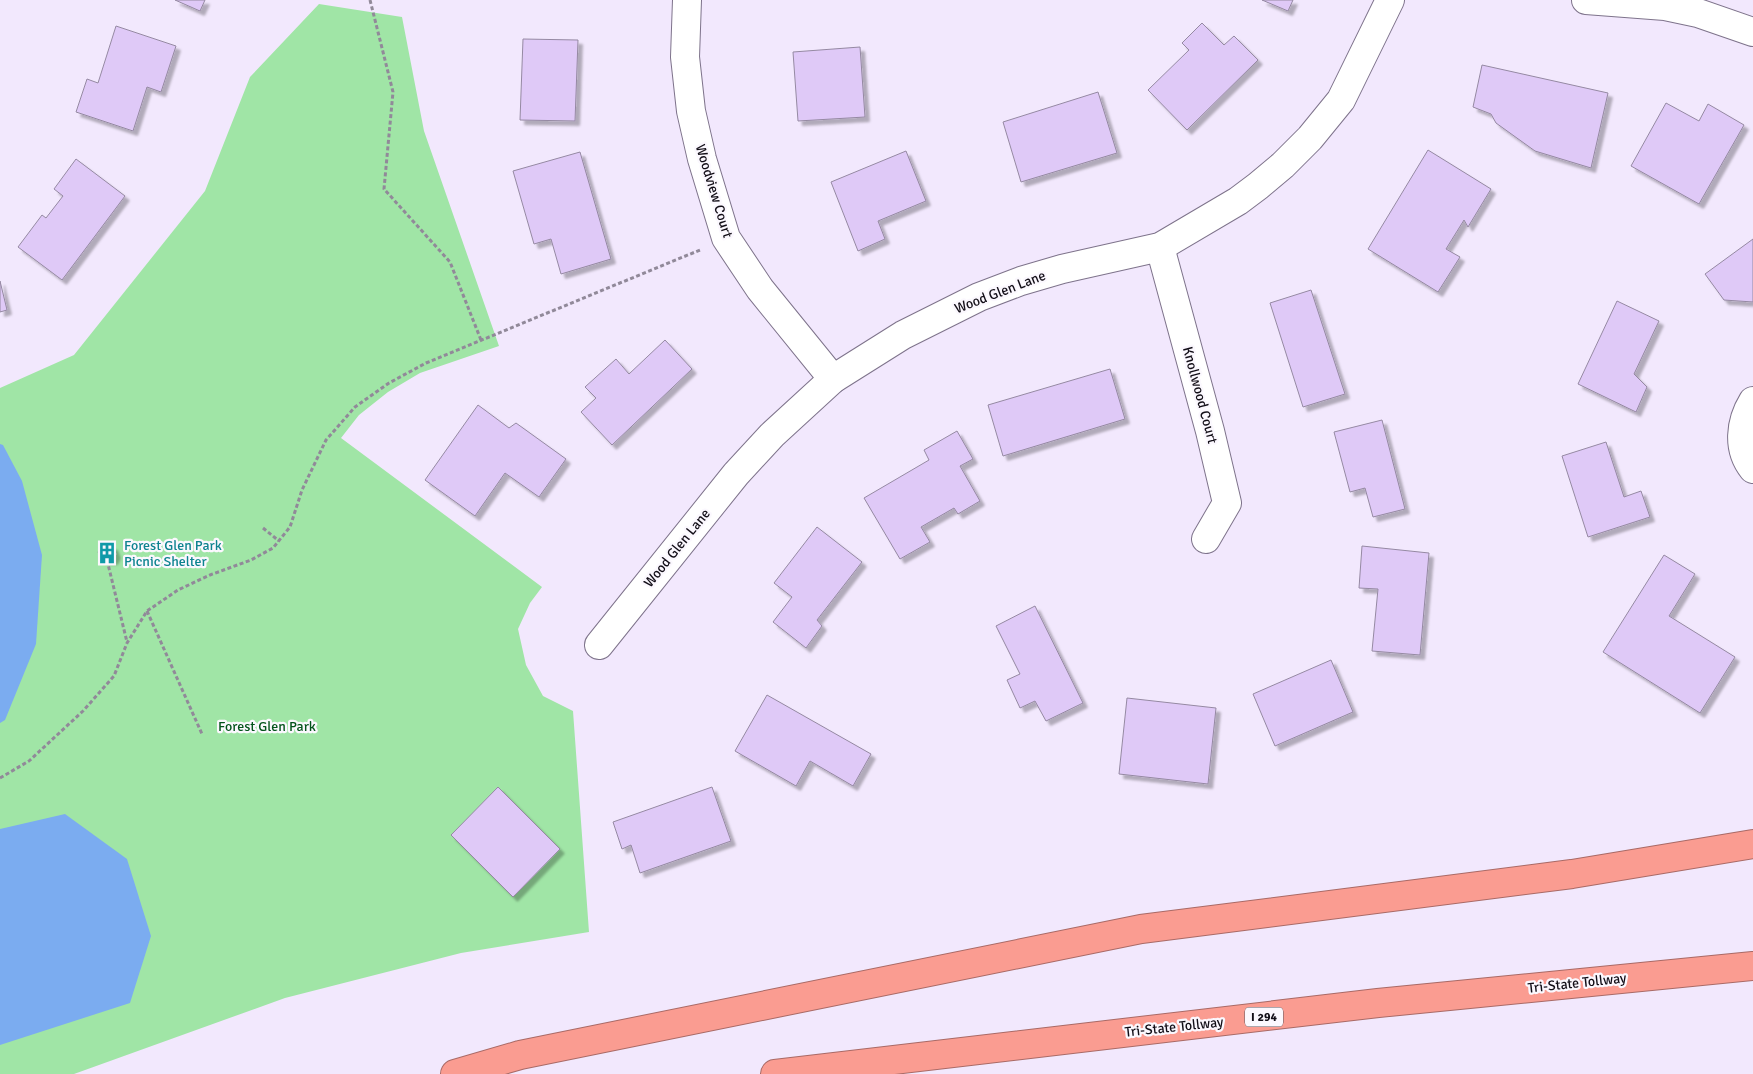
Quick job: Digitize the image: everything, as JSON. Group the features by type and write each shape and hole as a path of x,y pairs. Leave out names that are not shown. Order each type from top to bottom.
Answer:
{"highway":[{"path":"455,1074 520,1055 1140,929 1572,874 1753,844"},
{"name":"Tri-State Tollway","path":"775,1074 1378,1003 1753,966"}],"street":[{"name":"Woodview Court","path":"686,0 685,57 691,111 702,159 726,238 760,289 833,379"},
{"name":"Wood Glen Lane","path":"599,644 736,474 772,435 833,379 903,335 978,297 1021,281 1062,269 1160,247 1238,201 1258,186 1310,138 1340,100 1390,0"},
{"path":"1586,0 1665,6 1698,13 1753,32"},
{"name":"Knollwood Court","path":"1160,247 1210,431 1227,503 1206,539"},
{"path":"1753,401 1747,410 1742,431 1743,450 1753,469"}],"path":[{"path":"370,0 393,92 384,189 450,262 481,340"},
{"path":"0,778 29,761 83,711 114,676 127,643 147,611 178,590 210,575 251,560 273,548 290,527 302,490 326,440 354,407 390,383 426,363 726,238"},
{"path":"263,528 279,541"},
{"path":"107,560 127,643"},
{"path":"147,611 202,734"}],"green space":[{"name":"Forest Glen Park","path":"319,4 402,17 424,131 499,346 420,373 388,392 359,415 341,438 542,587 530,603 518,629 526,665 543,696 573,711 589,932 461,953 285,998 74,1074 0,1074 0,388 74,355 205,191 250,77"}],"water":[{"path":"0,444 3,445 22,481 42,555 36,644 5,720 0,723"},
{"path":"65,814 127,859 151,936 130,1003 0,1045 0,829"}],"building":[{"path":"175,0 205,0 200,11"},
{"path":"1262,0 1293,0 1288,11"},
{"path":"1202,23 1224,45 1234,36 1258,60 1187,130 1148,90 1189,50 1182,43"},
{"path":"116,26 176,46 161,92 147,87 133,131 76,112 87,79 98,83"},
{"path":"523,39 578,40 575,121 520,120"},
{"path":"860,47 865,117 798,121 793,52"},
{"path":"1482,65 1608,93 1591,168 1535,151 1496,123 1491,114 1473,107"},
{"path":"1098,92 1117,153 1021,182 1003,122"},
{"path":"1666,103 1699,121 1708,104 1744,125 1699,204 1631,166"},
{"path":"1428,150 1491,189 1468,227 1464,220 1446,249 1460,257 1438,292 1368,249"},
{"path":"906,151 926,201 878,221 885,239 858,251 831,182"},
{"path":"580,152 611,259 561,274 551,239 534,244 513,171"},
{"path":"76,159 125,196 62,280 18,247 42,215 46,218 63,196 54,189"},
{"path":"1753,239 1753,302 1724,300 1705,274"},
{"path":"0,281 7,310 0,312"},
{"path":"1311,290 1345,394 1303,407 1270,303"},
{"path":"1617,301 1659,321 1634,374 1647,387 1636,412 1578,384"},
{"path":"665,340 692,369 612,445 581,412 596,398 585,387 616,359 629,374"},
{"path":"1110,369 1125,419 1003,456 988,405"},
{"path":"478,405 509,428 516,423 566,459 539,497 505,473 475,516 425,480"},
{"path":"1382,420 1405,509 1373,517 1365,488 1350,492 1334,432"},
{"path":"957,431 973,459 960,466 980,501 958,514 954,508 921,527 930,542 900,559 864,498 929,460 924,450"},
{"path":"1606,442 1624,497 1641,491 1650,517 1588,537 1562,456"},
{"path":"817,527 862,562 817,620 822,626 806,648 773,622 792,597 774,583"},
{"name":"Forest Glen Park Picnic Shelter","path":"103,545 113,546 116,554 113,560 102,560 98,552"},
{"path":"1362,546 1429,553 1420,655 1372,651 1378,589 1359,588"},
{"path":"1664,555 1695,574 1669,616 1735,657 1700,713 1603,652"},
{"path":"1035,606 1083,703 1046,721 1035,701 1020,708 1007,680 1020,674 996,626"},
{"path":"1331,660 1353,712 1275,746 1253,694"},
{"path":"767,695 871,754 853,786 810,761 796,786 735,751"},
{"path":"1127,698 1216,708 1208,784 1119,774"},
{"path":"498,787 560,849 513,897 451,835"},
{"path":"712,787 731,841 640,873 631,845 622,849 613,822"}],"place":[{"name":"Forest Glen Park Picnic Shelter","path":"107,553"}]}
